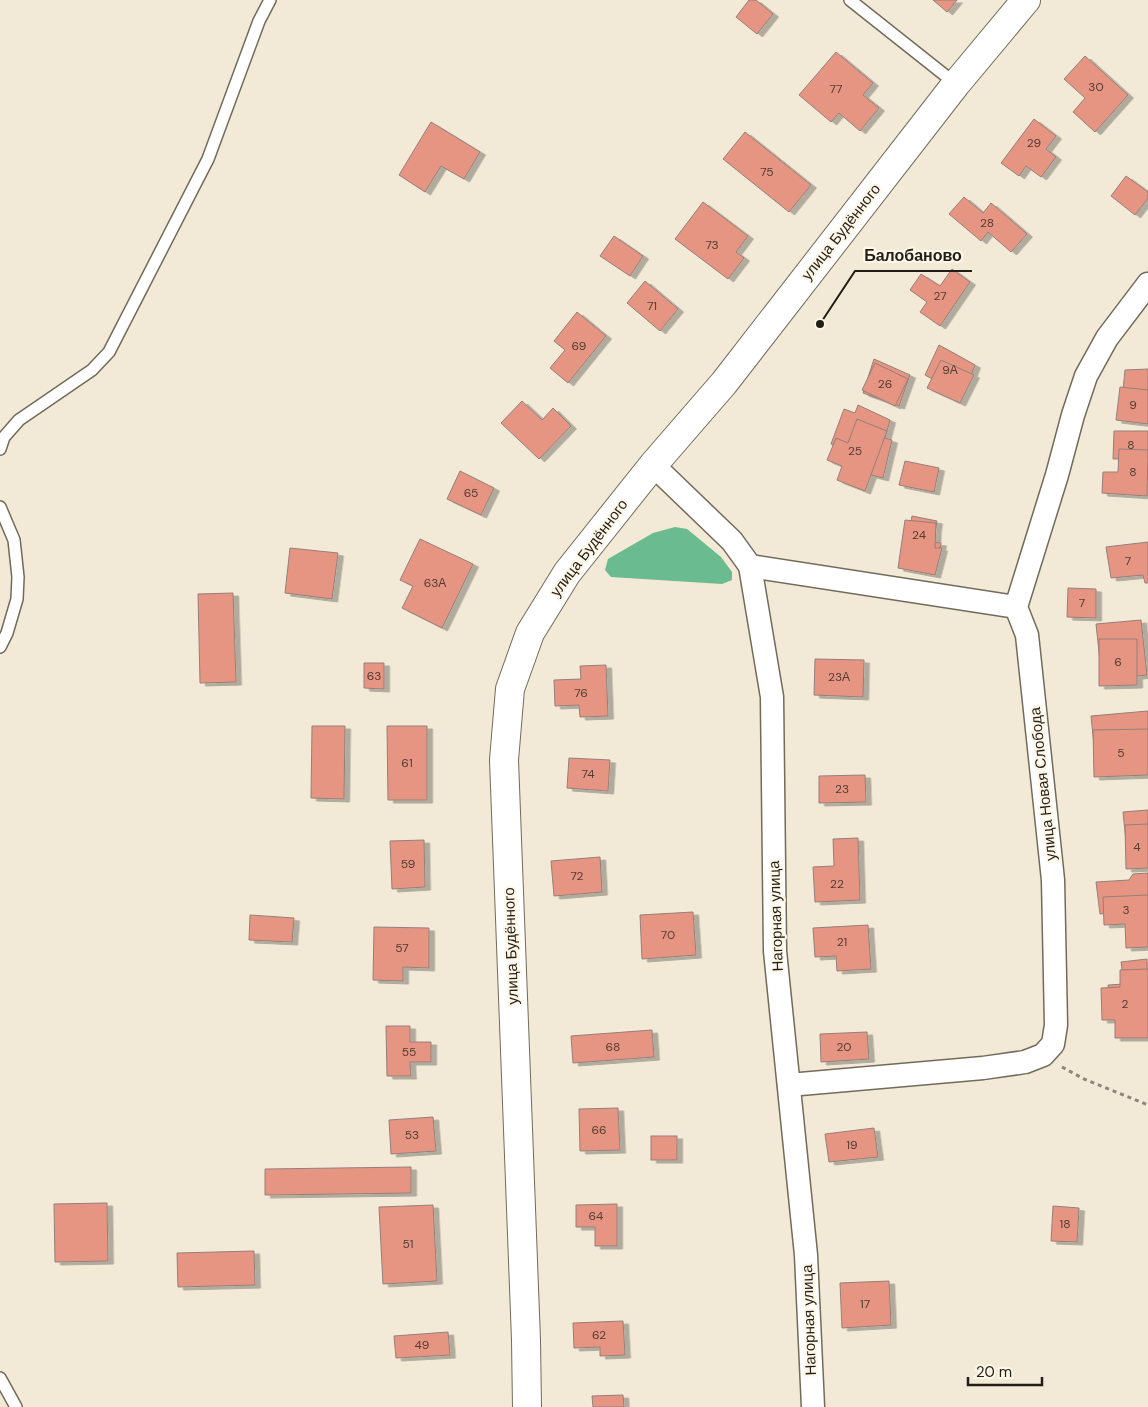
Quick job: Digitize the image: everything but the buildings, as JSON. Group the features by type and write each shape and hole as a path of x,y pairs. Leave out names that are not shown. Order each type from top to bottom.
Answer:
{"main road":[{"name":"улица Будённого","path":"527,1407 504,760 510,688 530,633 567,574 653,465 724,382 956,84 1026,0"}],"street":[{"path":"750,566 1016,607 1086,376 1107,338 1148,284"},
{"name":"Нагорная улица","path":"653,465 732,541 750,566 772,697 775,951 806,1255 813,1407"},
{"name":"улица Новая Слобода","path":"788,1085 983,1068 1019,1063 1043,1055 1053,1044 1056,1025 1053,880 1027,635 1016,607"}],"lane":[{"path":"0,449 4,437 19,420 92,370 109,352 208,159 259,21 270,0"},
{"path":"850,0 956,84"},
{"path":"0,507 14,540 18,577 17,599 7,633 0,647"},
{"path":"0,1378 16,1407"}],"path":[{"path":"1019,1063 1062,1067 1084,1079 1148,1105"}],"green space":[{"path":"675,527 687,529 721,557 732,572 732,580 722,584 611,577 605,570 608,559 653,533"}],"place":[{"name":"Балобаново","path":"820,324"}]}
